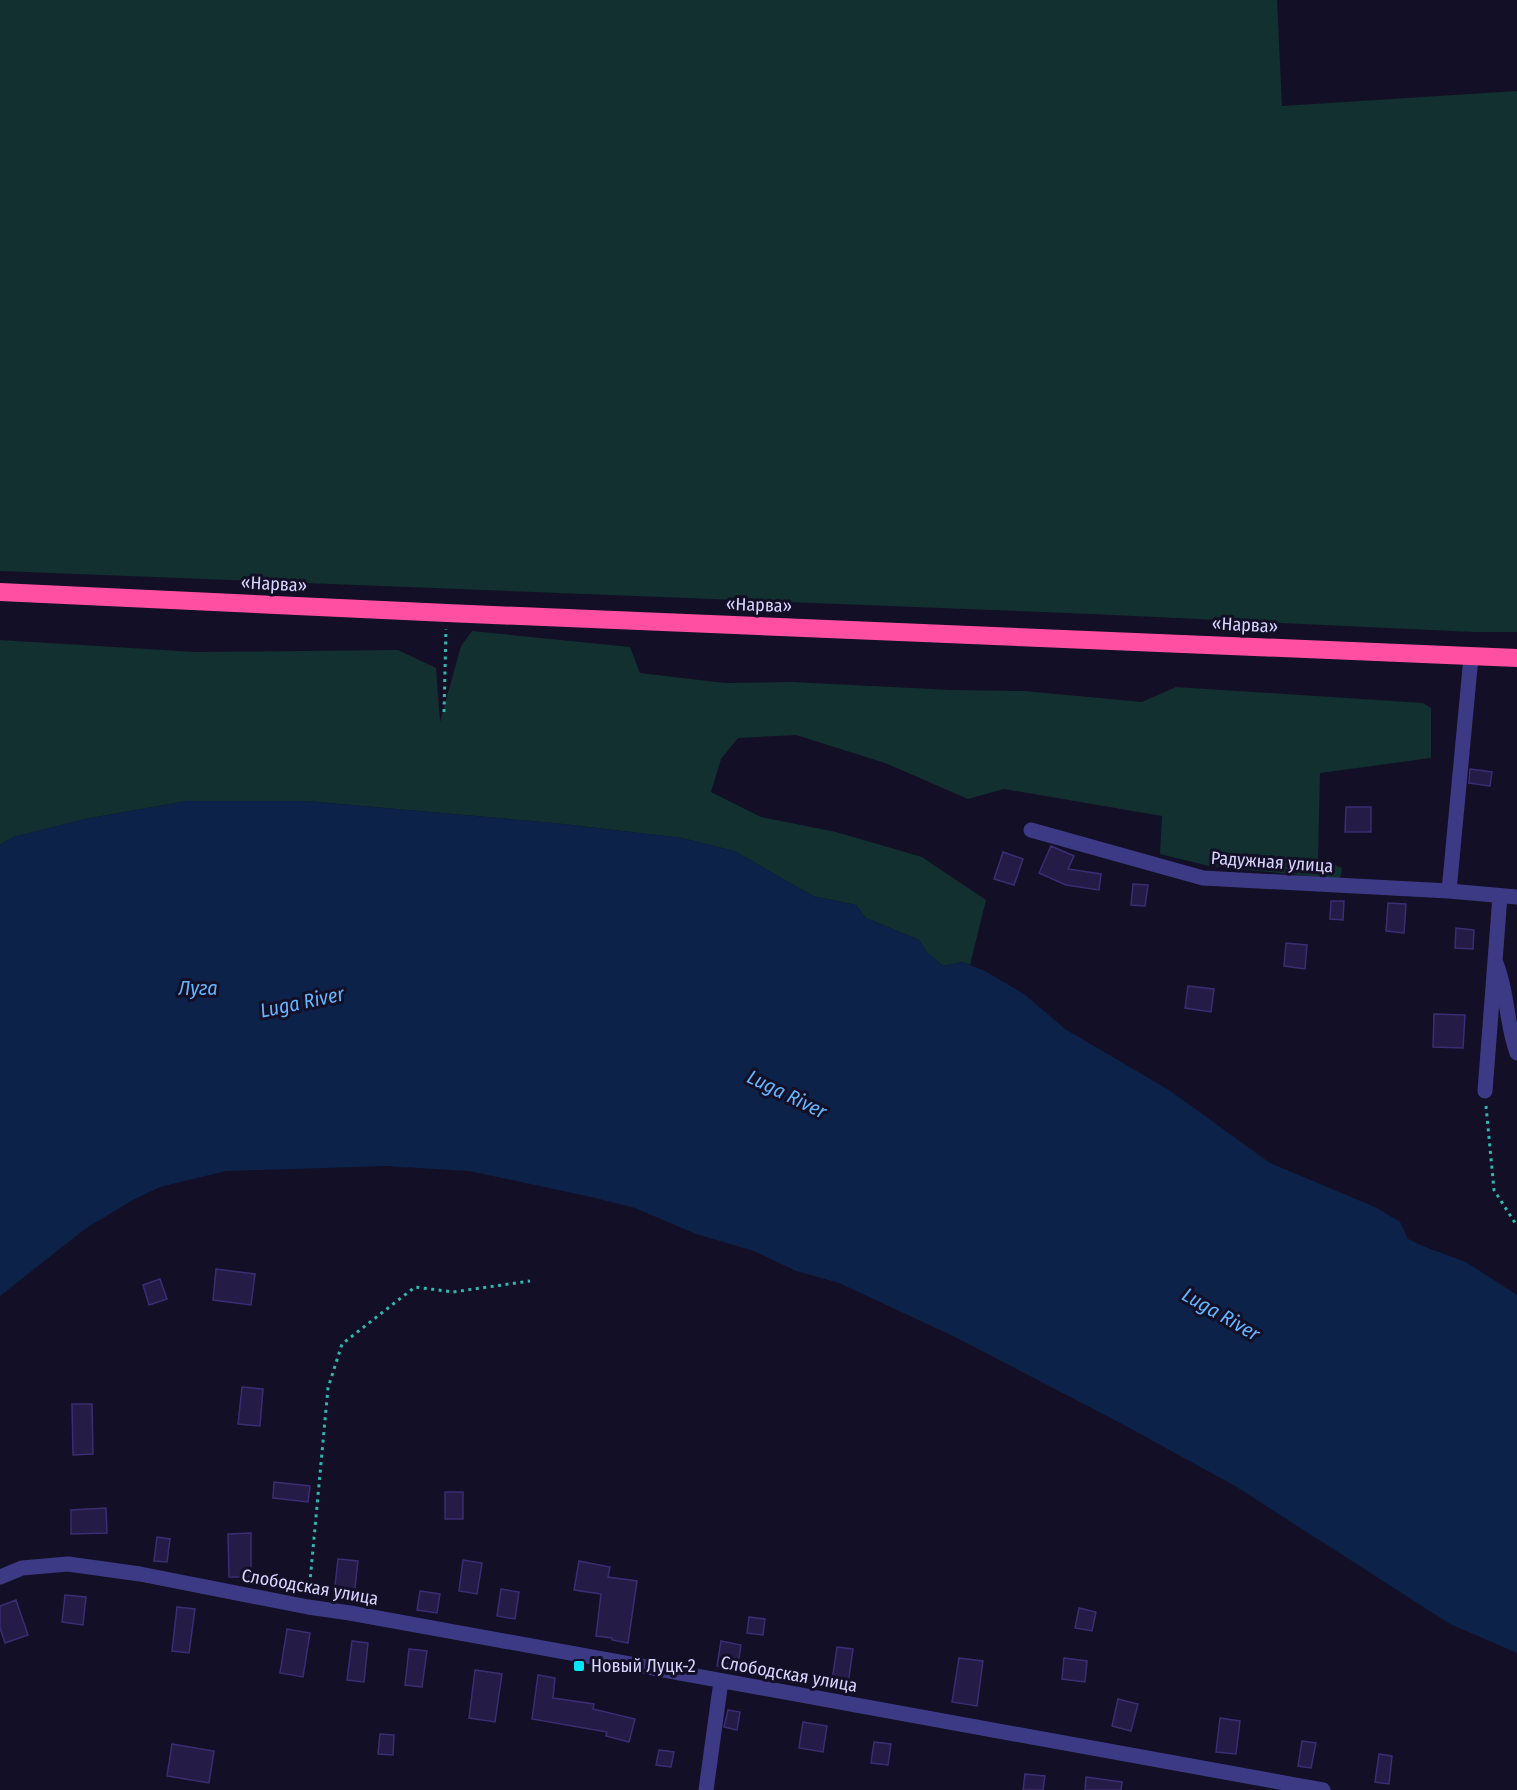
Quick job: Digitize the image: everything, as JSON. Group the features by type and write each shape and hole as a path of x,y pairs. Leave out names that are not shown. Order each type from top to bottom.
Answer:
{"highway":[{"name":"«Нарва»","path":"0,592 1517,658"}],"street":[{"path":"1449,891 1472,657"},
{"name":"Радужная улица","path":"1032,830 1203,878 1449,891 1517,897"},
{"path":"1485,1091 1500,896"},
{"path":"1494,958 1503,980 1511,1036 1517,1053"},
{"name":"Слободская улица","path":"0,1577 22,1568 68,1564 140,1574 308,1607 1323,1790"},
{"path":"706,1790 721,1681"}],"path":[{"path":"444,712 447,613"},
{"path":"1485,1091 1494,1190 1517,1227"},
{"path":"308,1607 328,1388 342,1344 415,1287 453,1292 530,1281"}],"green space":[{"path":"0,0 1277,0 1282,106 1517,91 1517,632 0,571"},
{"path":"472,631 630,647 640,673 725,683 792,682 1024,691 1142,702 1176,687 1423,703 1431,708 1431,758 1320,773 1318,858 1342,868 1340,879 1209,866 1160,854 1162,816 1004,789 968,799 885,763 796,735 738,738 721,759 711,792 761,817 836,832 922,857 986,900 970,965 962,962 943,966 927,953 919,940 866,918 856,905 813,896 734,851 682,838 554,823 306,801 187,801 85,819 13,837 0,845 0,640 195,652 398,650 436,668 440,722 461,646"}],"water":[{"name":"Луга","path":"187,801 306,801 554,823 682,838 734,851 813,896 856,905 866,918 919,940 928,953 943,966 962,962 985,971 1024,994 1065,1029 1169,1090 1270,1163 1375,1207 1400,1222 1408,1239 1466,1262 1517,1295 1517,1653 1450,1624 1235,1486 955,1337 839,1283 796,1271 754,1251 696,1234 635,1208 591,1197 469,1171 386,1166 226,1171 160,1187 131,1201 85,1229 0,1296 0,845 13,837 85,819"}],"building":[{"path":"1470,769 1492,772 1490,786 1469,783"},
{"path":"1346,807 1371,807 1371,832 1345,832"},
{"path":"1051,846 1074,856 1068,869 1101,874 1099,890 1066,885 1039,873"},
{"path":"1003,852 1023,859 1014,885 994,879"},
{"path":"1133,884 1148,885 1145,906 1131,905"},
{"path":"1331,901 1344,901 1343,920 1330,919"},
{"path":"1388,903 1406,904 1404,933 1386,931"},
{"path":"1456,928 1474,930 1473,949 1455,948"},
{"path":"1286,943 1307,945 1305,969 1284,966"},
{"path":"1188,986 1214,989 1211,1012 1185,1008"},
{"path":"1434,1014 1465,1015 1463,1048 1433,1047"},
{"path":"216,1269 255,1274 251,1305 213,1300"},
{"path":"160,1279 167,1299 149,1305 143,1285"},
{"path":"242,1387 263,1389 260,1426 238,1424"},
{"path":"72,1404 92,1404 93,1454 73,1455"},
{"path":"274,1482 310,1486 308,1502 273,1498"},
{"path":"445,1492 463,1492 463,1519 445,1519"},
{"path":"106,1508 107,1533 71,1534 71,1510"},
{"path":"251,1533 251,1577 229,1577 228,1534"},
{"path":"157,1537 170,1539 167,1562 154,1561"},
{"path":"338,1559 358,1561 354,1597 334,1594"},
{"path":"463,1560 482,1563 477,1594 459,1591"},
{"path":"579,1561 610,1567 608,1577 637,1581 628,1643 596,1636 601,1594 574,1590"},
{"path":"501,1589 519,1592 515,1619 497,1616"},
{"path":"420,1591 440,1594 437,1613 417,1610"},
{"path":"65,1595 86,1597 83,1625 62,1622"},
{"path":"16,1600 28,1635 5,1643 0,1628 0,1606"},
{"path":"177,1607 195,1609 189,1653 172,1651"},
{"path":"1079,1608 1096,1612 1092,1631 1075,1628"},
{"path":"749,1617 765,1619 763,1635 747,1633"},
{"path":"287,1629 310,1633 303,1677 280,1673"},
{"path":"352,1641 368,1643 364,1682 347,1680"},
{"path":"721,1641 741,1645 737,1670 717,1666"},
{"path":"837,1647 853,1649 848,1684 832,1681"},
{"path":"409,1649 427,1651 422,1687 405,1685"},
{"path":"959,1658 983,1661 977,1706 952,1702"},
{"path":"1064,1658 1087,1661 1085,1682 1062,1679"},
{"path":"475,1670 502,1674 495,1722 469,1718"},
{"path":"538,1675 555,1678 553,1698 594,1704 593,1709 635,1719 629,1742 606,1736 607,1732 532,1719"},
{"path":"1118,1699 1138,1704 1131,1731 1112,1726"},
{"path":"728,1710 740,1712 737,1730 724,1727"},
{"path":"1220,1718 1240,1721 1236,1754 1216,1752"},
{"path":"803,1722 827,1726 823,1752 799,1748"},
{"path":"380,1734 394,1735 393,1755 378,1754"},
{"path":"1302,1741 1316,1743 1311,1768 1298,1766"},
{"path":"874,1742 891,1744 888,1765 871,1763"},
{"path":"172,1744 214,1751 209,1783 167,1776"},
{"path":"659,1750 674,1752 671,1767 656,1765"},
{"path":"1379,1754 1392,1756 1389,1784 1375,1782"},
{"path":"1025,1774 1045,1776 1043,1790 1023,1790"},
{"path":"1086,1777 1122,1782 1121,1790 1085,1790"}],"place":[{"name":"Новый Луцк-2","path":"579,1666"}],"water label":[{"name":"Luga River","path":"302,1002"},
{"name":"Luga River","path":"787,1094"},
{"name":"Luga River","path":"1221,1314"}]}
